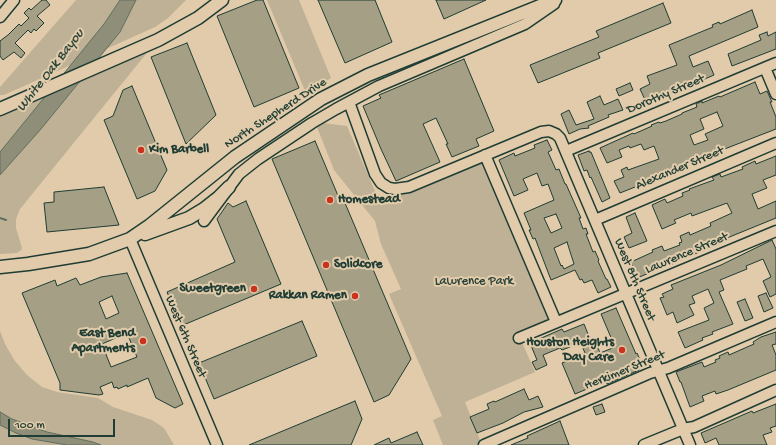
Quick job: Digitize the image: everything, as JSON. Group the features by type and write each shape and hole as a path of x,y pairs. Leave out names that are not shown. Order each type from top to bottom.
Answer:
{"main road":[{"path":"0,109 158,40 198,18 222,0"},
{"name":"North Shepherd Drive","path":"0,267 89,254 130,239 149,226 235,157 321,99 368,75 555,0"},
{"path":"130,239 190,218 204,209 229,187"}],"street":[{"path":"0,17 14,0"},
{"name":"North Shepherd Drive","path":"204,221 240,174 258,159 312,123 379,86 524,24 560,0"},
{"name":"Dorothy Street","path":"566,151 776,63"},
{"path":"765,68 776,94"},
{"path":"349,102 375,174 381,182 389,188 402,189 485,155 556,322"},
{"name":"West 8th Street","path":"485,155 549,130 560,138 690,445"},
{"name":"Alexander Street","path":"595,220 776,143"},
{"name":"Lawrence Street","path":"519,338 776,231"},
{"name":"West 6th Street","path":"130,239 217,445"},
{"name":"Herkimer Street","path":"484,445 636,379 675,365 776,322"},
{"path":"644,445 694,426 776,390"}],"green space":[{"path":"76,0 186,0 168,18 155,27 4,95 0,95 0,87"},
{"path":"267,0 299,0 331,78 306,93"},
{"path":"150,49 20,209 16,219 16,228 22,248 21,250 17,253 0,254 0,116"},
{"name":"Lawrence Park","path":"323,123 347,126 380,203 482,160 549,319 518,333 535,372 465,402 482,445 443,445 433,420 442,416 389,294 401,289 381,244 375,221 334,170 317,127"},
{"path":"0,331 5,344 15,361 27,375 42,387 57,392 98,398 113,407 152,420 164,428 174,445 0,445"}],"shaded area":[{"path":"120,0 136,0 120,32 41,129 0,175 0,152 104,24"},
{"path":"0,412 12,419 47,432 101,445 67,445 32,439 0,425"}],"building":[{"path":"42,0 46,0 50,5 37,16 44,23 36,31 34,29 31,33 28,30 15,43 25,53 21,58 14,52 3,60 0,56 0,41 19,24 21,26 29,18 24,13 29,8 31,10"},
{"path":"257,0 263,0 299,88 254,107 217,16"},
{"path":"318,0 375,0 392,42 345,63"},
{"path":"436,0 486,0 444,19"},
{"path":"663,3 671,23 598,53 600,58 538,83 530,65 599,37 596,31"},
{"path":"752,10 758,27 689,56 693,67 708,61 714,75 647,104 640,89 650,84 647,76 677,65 669,45 713,27 712,25 719,22 720,24"},
{"path":"767,32 768,36 776,32 776,49 732,66 728,54 761,40 759,35"},
{"path":"187,43 216,115 186,144 151,57"},
{"path":"464,59 494,131 476,139 479,146 452,157 446,144 448,144 436,118 423,124 440,162 396,181 363,106 381,98 379,95"},
{"path":"755,82 760,94 767,91 772,102 770,102 776,117 776,129 722,150 704,159 702,156 673,170 674,172 664,176 665,178 646,184 645,183 620,193 614,181 624,177 621,170 627,167 628,170 659,159 654,146 644,150 641,144 630,148 629,146 619,150 622,157 607,163 600,148 652,126 651,125 666,121 682,114 697,107 696,104 702,101 702,103 719,96 720,97","holes":["717,112 723,126 705,134 708,140 694,145 690,135 704,129 700,119"]},
{"path":"630,83 633,90 619,96 616,89"},
{"path":"132,86 167,170 155,191 137,199 104,120 113,116 123,90"},
{"path":"600,96 604,105 618,99 623,110 608,115 609,117 588,126 589,128 580,129 569,134 561,114 569,110 576,125 594,119 587,102"},
{"path":"547,140 552,150 548,152 556,170 559,169 566,184 581,218 579,218 583,229 586,228 588,234 586,234 593,252 595,251 606,279 611,287 598,293 592,280 584,283 582,279 580,280 575,270 551,280 535,238 533,239 529,230 531,230 524,213 554,200 548,184 542,186 537,173 523,179 528,190 514,196 499,160 514,153 515,156 535,148 534,145","holes":["556,214 562,228 551,233 544,218","567,242 574,264 564,269 562,265 561,266 554,248"]},
{"path":"315,141 339,198 345,203 411,359 389,395 374,402 272,159"},
{"path":"589,151 591,152 610,198 602,202 587,170 584,171 578,155"},
{"path":"776,156 776,175 763,180 767,188 752,194 758,209 776,201 776,218 727,238 728,240 672,264 671,261 653,269 654,271 637,278 631,262 653,252 652,250 662,246 664,251 680,245 679,243 682,242 680,236 689,232 690,235 711,226 710,223 732,213 727,203 692,216 691,213 674,220 676,223 662,229 652,205 665,199 667,203 683,196 682,193 690,190 689,189 714,180 712,177 720,174 721,177 743,169 742,167 755,161 756,164"},
{"path":"104,187 119,225 47,232 44,203 54,202 54,192"},
{"path":"246,201 281,284 181,326 167,292 235,262 217,219 228,203 233,207"},
{"path":"635,213 647,241 629,248 624,237 632,233 626,217"},
{"path":"772,240 776,249 776,294 770,297 763,281 771,277 763,259 746,266 747,269 720,280 724,290 719,292 733,324 712,332 713,334 702,338 703,340 685,348 678,332 709,320 704,308 714,303 708,289 692,296 695,303 689,305 694,315 677,323 673,312 667,315 660,298 664,297 662,294 673,289 671,285 721,265"},
{"path":"127,273 183,404 175,408 156,398 148,378 127,387 127,385 118,389 117,387 114,388 112,382 100,387 103,394 99,395 60,390 60,383 22,293 55,280 57,286 76,278 80,285 101,277","holes":["112,296 119,313 106,319 99,302","127,333 137,357 111,367 102,344"]},
{"path":"766,293 773,308 764,312 758,296"},
{"path":"745,299 753,318 745,321 737,302"},
{"name":"Houston Heights Day Care","path":"616,308 636,354 637,353 643,366 638,368 639,370 607,384 606,381 575,394 562,363 585,353 580,341 569,345 570,347 562,350 560,348 543,355 547,365 536,370 532,362 537,360 530,343 562,329 564,332 584,324 594,349 598,348 600,353 615,347 601,314"},
{"path":"302,321 317,356 214,399 199,363"},
{"path":"776,332 776,344 772,345 776,355 776,370 728,390 716,394 715,391 702,396 704,401 690,407 676,372 702,362 704,367 716,362 715,360 720,358 719,356 728,352 729,355 754,344 753,342 761,337"},
{"path":"524,389 529,400 538,396 543,407 524,412 503,423 477,433 470,417 489,409 487,404"},
{"path":"355,401 362,419 351,445 249,445"},
{"path":"602,404 605,412 596,415 593,407"},
{"path":"776,404 776,426 770,428 772,432 763,435 767,445 719,445 716,438 705,443 701,433 752,411 753,413"},
{"path":"560,421 569,445 511,445 528,438 527,436"},
{"path":"417,432 423,445 374,445 389,438 391,443"}],"waterway":[{"path":"0,218 6,220"}],"place":[{"name":"Kim Barbell","path":"141,150"},
{"name":"Homestead","path":"330,200"},
{"name":"Solidcore","path":"326,265"},
{"name":"Sweetgreen","path":"254,289"},
{"name":"Rakkan Ramen","path":"355,296"},
{"name":"East Bend Apartments","path":"143,341"},
{"name":"Houston Heights Day Care","path":"622,350"}],"water label":[{"name":"White Oak Bayou","path":"51,71"}]}
